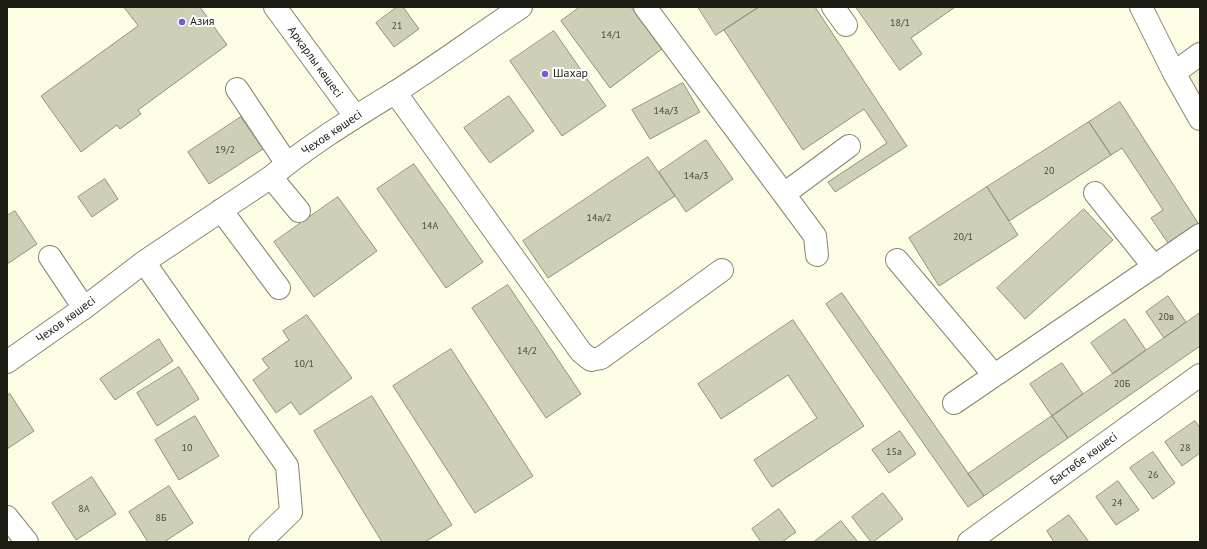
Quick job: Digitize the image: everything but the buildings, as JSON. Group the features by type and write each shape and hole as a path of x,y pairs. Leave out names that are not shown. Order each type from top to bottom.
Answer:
{"street":[{"name":"Арқарлы көшесі","path":"275,7 355,116"},
{"name":"Чехов көшесі","path":"7,362 84,308 144,262 279,171 355,116 395,92 521,7"},
{"path":"645,7 815,236 817,255"},
{"path":"833,7 846,25"},
{"path":"1141,7 1174,73 1200,119"},
{"path":"1174,73 1200,54"},
{"path":"237,89 299,211"},
{"path":"395,92 581,352 591,360 601,358 722,270"},
{"path":"784,194 849,146"},
{"path":"1095,193 1154,267"},
{"path":"221,210 279,288"},
{"path":"954,402 1200,236"},
{"path":"50,257 84,308"},
{"path":"897,260 994,375"},
{"path":"144,262 287,466 291,512 260,542"},
{"name":"Бастөбе көшесі","path":"969,542 1200,375"},
{"path":"7,517 26,542"}],"shaded area":[{"path":"1200,38 1200,104 1168,60"}],"place":[{"name":"Азия","path":"182,22"},
{"name":"Шахар","path":"545,74"}]}
